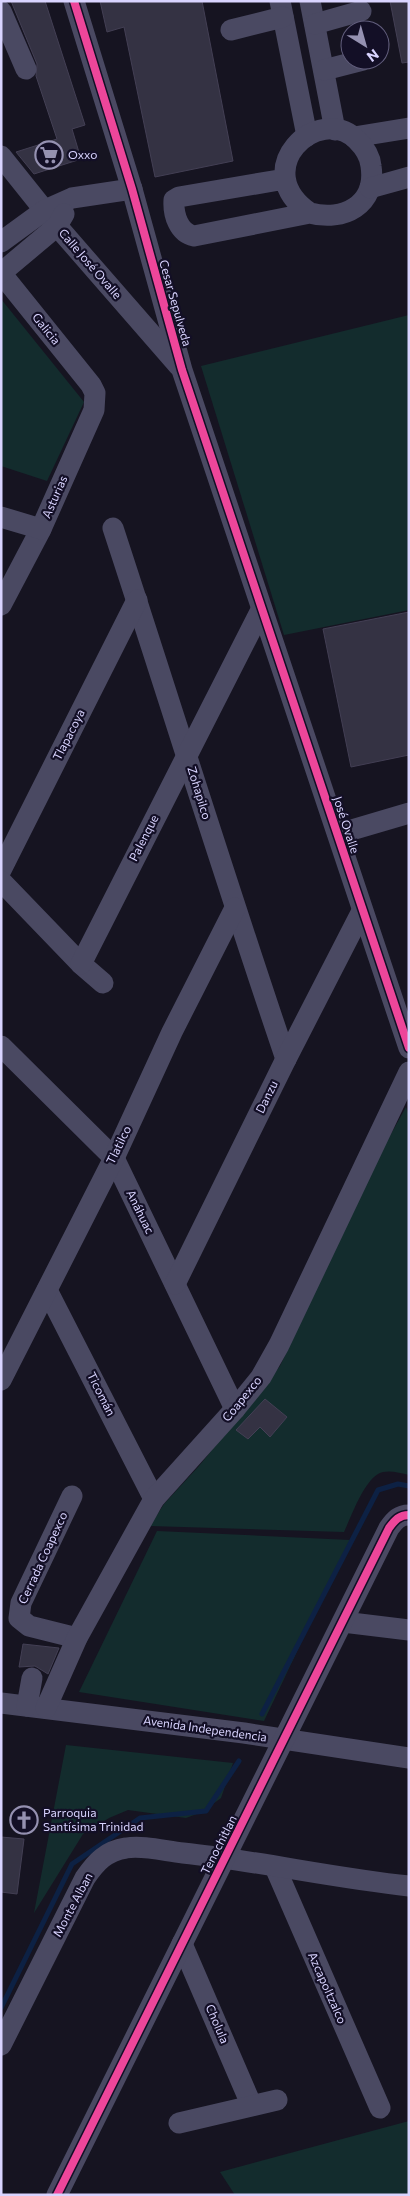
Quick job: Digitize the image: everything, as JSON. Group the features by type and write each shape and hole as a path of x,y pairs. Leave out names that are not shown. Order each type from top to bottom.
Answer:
{"street":[{"name":"Cesar Sepulveda","path":"74,1 132,189 182,370 261,610"},
{"path":"310,1 324,70 345,134"},
{"path":"231,30 282,9 307,136"},
{"path":"1,11 26,69"},
{"path":"315,24 361,11"},
{"path":"324,70 340,66"},
{"path":"345,134 409,128"},
{"path":"327,129 345,134 364,147 370,160 372,174 370,188 363,201 352,210 338,216 324,217 310,213 298,205 289,193 285,179 286,164 291,151 300,140 327,129"},
{"name":"Calle José Ovalle","path":"1,156 51,218 182,370"},
{"path":"370,188 409,177"},
{"path":"285,179 179,197 174,200 174,207 181,230 186,234 194,236 310,213"},
{"path":"1,273 51,218 72,198 132,189"},
{"path":"1,242 51,218"},
{"name":"Galicia","path":"1,273 91,385"},
{"name":"Asturias","path":"1,605 41,529 94,410 95,394 91,385"},
{"path":"1,518 41,529"},
{"name":"Zohapilco","path":"113,528 187,753 235,908 286,1059"},
{"name":"Tlapacoya","path":"1,870 137,600"},
{"name":"Palenque","path":"81,964 261,610"},
{"name":"José Ovalle","path":"261,610 409,1048"},
{"path":"338,834 409,813"},
{"path":"1,881 81,964 103,983"},
{"name":"Tlatilco","path":"1,1380 114,1158 172,1032 235,908"},
{"name":"Danzu","path":"175,1284 286,1059 362,911"},
{"name":"Anáhuac","path":"1,1046 114,1158 235,1409"},
{"name":"Coapexco","path":"37,1707 78,1638 154,1499 235,1409 261,1377 279,1345 409,1072"},
{"name":"Ticomán","path":"47,1290 154,1499"},
{"name":"Cerrada Coapexco","path":"72,1496 18,1612 19,1618 28,1626 78,1638"},
{"name":"Tenochitlan","path":"57,2195 226,1858 277,1738 343,1622 389,1528 395,1519 403,1515 409,1515"},
{"path":"343,1622 409,1630"},
{"path":"32,1678 37,1707"},
{"name":"Avenida Independencia","path":"1,1703 277,1738 409,1758"},
{"name":"Monte Alban","path":"1,2045 85,1878 102,1857 112,1851 128,1848 226,1858 275,1868 408,1888"},
{"name":"Azcapoltzalco","path":"275,1868 380,2108"},
{"name":"Cholula","path":"182,1944 251,2104"},
{"path":"179,2123 251,2104 277,2100"}],"green space":[{"path":"1,299 84,402 47,481 1,466"},
{"path":"409,315 409,610 284,635 201,366"},
{"path":"406,1107 409,1116 409,1475 385,1472 373,1478 358,1501 344,1532 150,1526 164,1504 199,1466 280,1366 372,1168"},
{"path":"157,1531 350,1540 264,1721 79,1692"},
{"path":"66,1745 233,1763 221,1798 202,1812 186,1818 128,1810 109,1818 83,1834 34,1913"},
{"path":"409,2121 409,2195 235,2195 220,2172"}],"building":[{"path":"11,1 45,1 85,125 72,129 81,159 34,174 16,152 57,139 36,76 37,64"},
{"path":"100,1 202,1 233,161 155,177 124,27 107,32"},
{"path":"390,1 409,1 409,62 402,63"},
{"path":"409,612 409,755 351,767 323,629"},
{"path":"265,1399 287,1417 270,1437 260,1427 248,1439 236,1430"},
{"path":"23,1644 59,1648 48,1674 35,1666 19,1667"},
{"path":"1,1837 24,1839 17,1894 1,1892"}],"waterway":[{"path":"262,1714 378,1490 398,1484 409,1486"},
{"path":"1,2008 72,1864 140,1818 206,1811 239,1761"}],"cycle path":[{"path":"74,1 132,189 182,370 409,1048"},
{"path":"57,2195 389,1528 398,1518 409,1515"}],"place":[{"name":"Oxxo","path":"49,155"},
{"name":"Parroquia Santísima Trinidad","path":"24,1820"}]}
